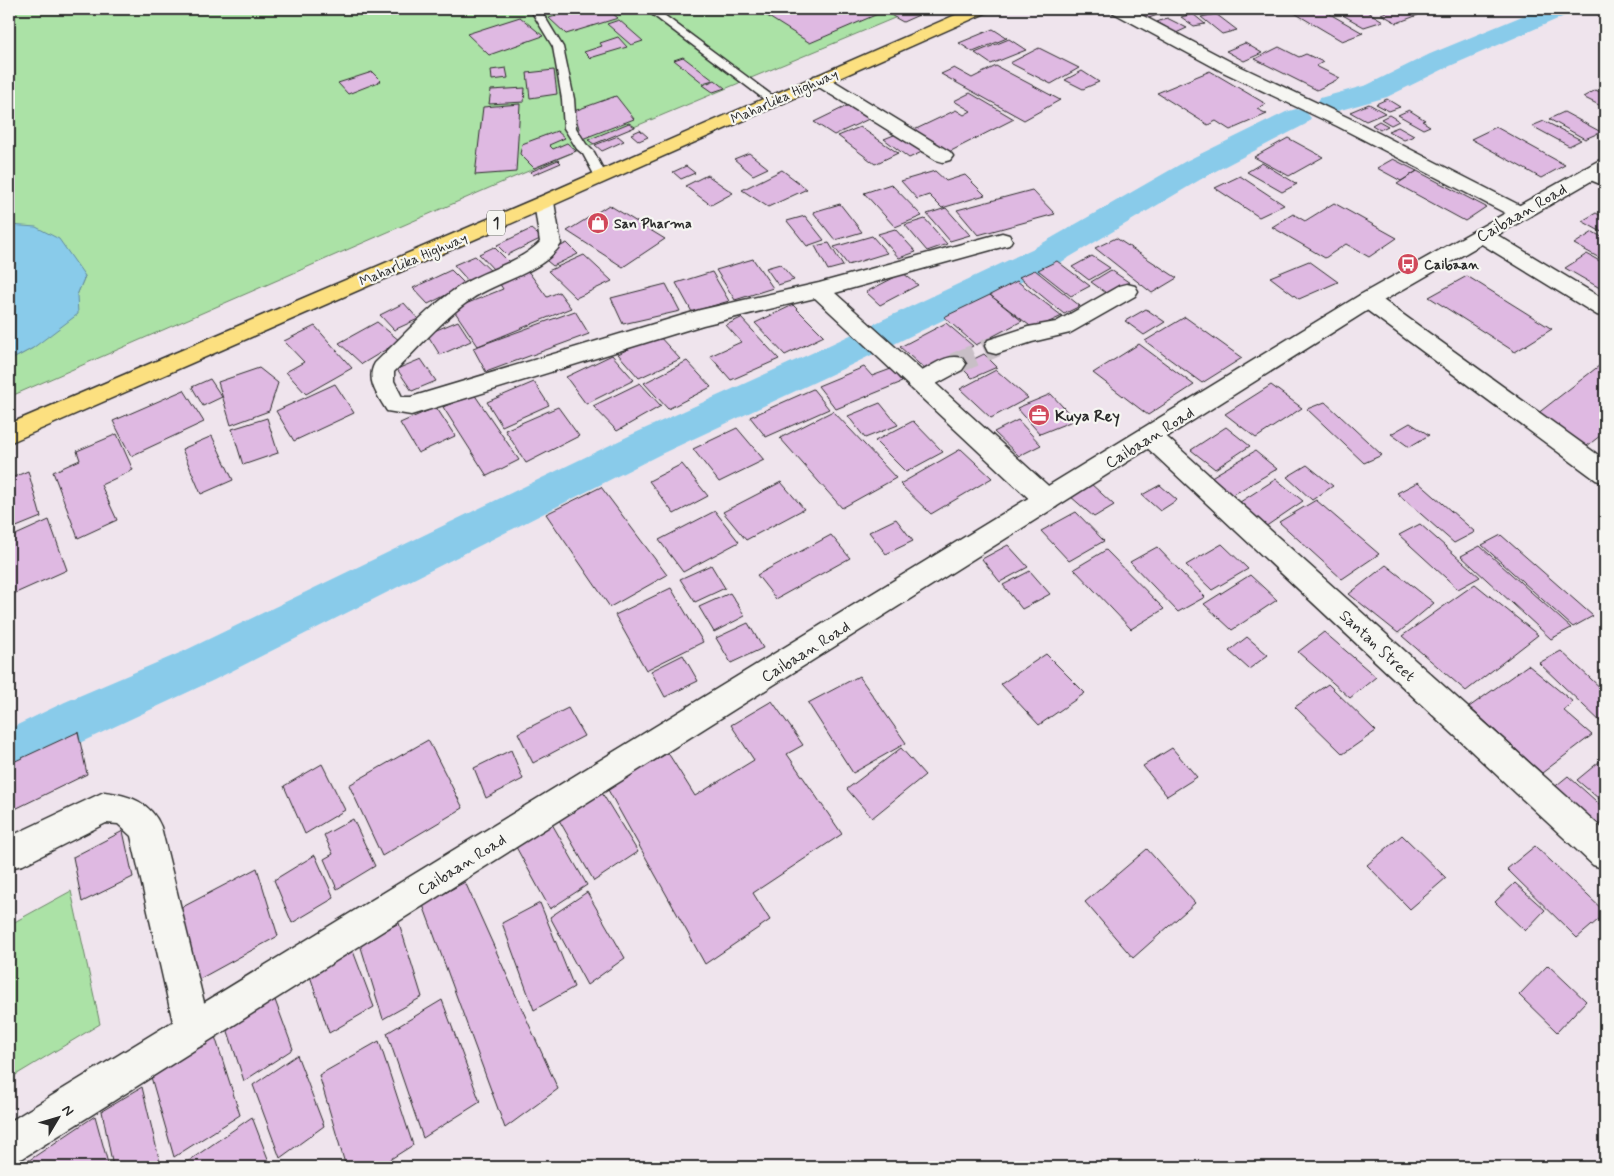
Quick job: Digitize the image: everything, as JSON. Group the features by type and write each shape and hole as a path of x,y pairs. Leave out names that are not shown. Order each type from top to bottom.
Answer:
{"highway":[{"name":"Maharlika Highway","path":"9,434 773,102 982,9"}],"street":[{"path":"1118,9 1227,67 1343,122 1520,213"},
{"path":"820,80 943,156"},
{"name":"Caibaan Road","path":"9,1144 1368,300 1520,213 1600,173"},
{"path":"544,202 551,244 543,254 489,278 462,296 383,369 382,381 395,404 411,406 700,318 819,290 1002,240"},
{"path":"1482,235 1605,310"},
{"path":"819,290 1047,500"},
{"path":"996,346 1028,335 1062,328 1127,291"},
{"path":"1368,300 1605,473"},
{"path":"920,382 954,364"},
{"name":"Santan Street","path":"1150,436 1605,853"},
{"path":"11,854 104,807 125,810 145,827 192,1030"}],"lane":[{"path":"535,9 558,47 568,98 570,128 581,146 588,152 601,177"},
{"path":"650,9 773,102"}],"green space":[{"path":"9,9 916,9 512,178 9,397 9,361 33,348 77,295 85,276 9,225"},
{"path":"71,891 100,1024 9,1079 9,925"}],"water":[{"path":"9,225 36,227 59,239 85,276 77,295 78,314 33,348 9,361"}],"building":[{"path":"580,9 607,9 618,18 566,34 549,18"},
{"path":"756,9 874,9 880,13 810,43"},
{"path":"880,9 928,9 930,10 903,22"},
{"path":"1130,9 1157,9 1163,13 1146,19"},
{"path":"1298,9 1321,9 1363,33 1342,41 1291,11"},
{"path":"1332,9 1363,9 1383,21 1364,27"},
{"path":"1394,9 1407,9 1418,15 1397,23 1381,14"},
{"path":"1193,14 1205,24 1194,26 1181,17"},
{"path":"1216,14 1237,30 1222,34 1201,17"},
{"path":"520,17 543,36 489,55 467,34"},
{"path":"1167,18 1187,28 1176,33 1157,22"},
{"path":"619,20 643,41 631,45 607,24"},
{"path":"993,29 1007,38 973,52 959,43"},
{"path":"618,37 627,47 590,58 584,52 602,46 600,43"},
{"path":"1009,39 1026,50 991,64 975,53"},
{"path":"1245,43 1262,53 1244,61 1226,51"},
{"path":"1279,47 1299,57 1306,54 1323,62 1316,66 1340,78 1317,90 1255,59"},
{"path":"1039,48 1079,68 1051,84 1010,63"},
{"path":"683,57 713,80 703,83 674,60"},
{"path":"996,66 1060,100 1024,120 941,74 954,68 972,78"},
{"path":"506,68 508,78 492,80 491,70"},
{"path":"554,70 557,94 530,98 527,73"},
{"path":"1082,71 1099,82 1083,89 1065,80"},
{"path":"1210,71 1266,104 1257,109 1267,114 1230,130 1216,121 1208,125 1157,93"},
{"path":"372,72 381,81 348,94 338,83"},
{"path":"715,80 725,88 713,92 703,85"},
{"path":"525,88 524,102 489,104 491,90"},
{"path":"1596,90 1605,95 1605,108 1583,97"},
{"path":"970,93 1014,119 949,152 914,130 956,110 964,115 971,111 954,101"},
{"path":"616,96 634,119 582,139 574,111"},
{"path":"1387,99 1400,107 1389,111 1376,104"},
{"path":"520,104 516,172 475,175 483,107"},
{"path":"851,104 871,118 834,135 814,122"},
{"path":"1369,104 1385,113 1366,121 1350,112"},
{"path":"1409,110 1425,120 1422,121 1430,126 1423,129 1398,115"},
{"path":"1564,112 1601,132 1585,139 1549,119"},
{"path":"1389,115 1399,121 1391,125 1381,119"},
{"path":"1379,121 1388,126 1380,130 1372,125"},
{"path":"1544,121 1581,140 1569,146 1532,126"},
{"path":"629,123 635,127 594,144 588,140"},
{"path":"860,127 898,153 875,164 838,136"},
{"path":"1398,127 1414,136 1404,140 1388,131"},
{"path":"1496,127 1565,165 1541,178 1471,139"},
{"path":"640,130 648,137 639,141 631,134"},
{"path":"557,131 565,138 549,145 553,149 567,143 576,151 534,168 520,154 522,144"},
{"path":"899,133 924,151 909,158 884,139"},
{"path":"618,136 624,141 602,151 595,145"},
{"path":"1288,138 1323,157 1289,176 1254,157"},
{"path":"749,153 768,168 753,175 734,159"},
{"path":"1393,159 1417,171 1401,181 1377,168"},
{"path":"558,160 561,163 533,175 530,172"},
{"path":"1262,163 1297,184 1282,192 1247,172"},
{"path":"686,166 695,173 681,179 673,172"},
{"path":"782,170 807,189 768,207 742,190"},
{"path":"935,171 946,181 965,175 985,195 942,208 929,195 917,199 901,181"},
{"path":"1417,171 1486,207 1465,221 1397,184"},
{"path":"707,175 733,193 711,205 685,186"},
{"path":"1240,176 1284,205 1259,217 1215,188"},
{"path":"891,184 922,216 895,227 864,193"},
{"path":"1032,190 1055,214 978,235 957,210"},
{"path":"1334,203 1397,238 1369,257 1346,244 1325,258 1272,227 1293,214 1305,221"},
{"path":"840,204 862,232 835,240 813,212"},
{"path":"609,205 665,239 623,267 567,231"},
{"path":"946,208 970,235 950,241 927,214"},
{"path":"1596,213 1605,218 1605,234 1582,221"},
{"path":"805,216 824,240 807,246 787,221"},
{"path":"925,219 947,244 927,251 905,225"},
{"path":"531,229 542,238 507,255 497,245"},
{"path":"895,229 916,252 899,258 878,234"},
{"path":"1593,232 1605,239 1605,261 1574,244"},
{"path":"872,236 887,253 848,265 834,247"},
{"path":"1116,238 1177,278 1152,293 1095,248"},
{"path":"567,243 578,254 553,266 541,256"},
{"path":"829,243 843,266 828,270 815,246"},
{"path":"494,247 511,264 495,271 479,254"},
{"path":"1587,254 1605,264 1605,291 1565,268"},
{"path":"584,255 612,281 576,298 548,271"},
{"path":"475,256 493,273 471,284 454,265"},
{"path":"1092,256 1110,268 1089,280 1072,267"},
{"path":"753,259 773,288 735,300 716,270"},
{"path":"1057,261 1090,286 1071,296 1038,270"},
{"path":"1309,261 1338,282 1299,299 1270,277"},
{"path":"780,264 794,280 778,285 766,268"},
{"path":"525,267 547,297 559,292 571,308 478,346 453,309 503,289 496,278"},
{"path":"451,270 466,285 428,304 413,288"},
{"path":"1035,270 1080,306 1064,314 1019,277"},
{"path":"1111,270 1130,283 1109,295 1091,282"},
{"path":"712,272 729,301 692,312 676,283"},
{"path":"903,273 918,285 880,305 866,292"},
{"path":"1467,276 1552,329 1515,352 1429,297"},
{"path":"1017,281 1062,316 1034,329 990,295"},
{"path":"666,284 680,311 623,324 611,298"},
{"path":"990,295 1022,321 976,345 944,317"},
{"path":"404,303 418,319 394,330 380,315"},
{"path":"793,305 824,336 785,355 755,323"},
{"path":"1146,309 1165,322 1144,335 1125,321"},
{"path":"575,311 589,334 486,372 473,348"},
{"path":"1185,317 1242,358 1202,383 1145,341"},
{"path":"741,318 779,359 731,380 710,356 741,342 726,325"},
{"path":"458,321 471,341 440,355 427,334"},
{"path":"377,322 400,341 362,364 339,343"},
{"path":"946,323 973,346 927,371 900,347"},
{"path":"315,326 352,368 306,394 286,372 304,362 284,341"},
{"path":"658,335 680,359 639,378 618,354"},
{"path":"1139,344 1194,385 1148,415 1093,373"},
{"path":"984,354 997,367 972,378 960,366"},
{"path":"612,355 634,380 586,404 566,377"},
{"path":"421,359 436,381 412,391 397,369"},
{"path":"687,361 711,387 668,409 644,383"},
{"path":"1604,362 1605,432 1587,446 1537,414"},
{"path":"864,367 872,376 891,369 902,382 836,409 818,386"},
{"path":"259,368 278,383 269,411 231,425 218,382"},
{"path":"996,370 1028,398 991,418 960,389"},
{"path":"210,379 222,397 203,406 192,387"},
{"path":"534,382 549,405 502,426 487,402"},
{"path":"640,383 661,406 617,431 593,406"},
{"path":"335,384 354,413 294,441 276,411"},
{"path":"1271,385 1302,408 1256,438 1225,414"},
{"path":"813,389 829,409 766,437 750,417"},
{"path":"184,390 204,422 131,456 113,421"},
{"path":"474,394 519,460 487,476 443,407"},
{"path":"1051,394 1075,420 1040,434 1017,408"},
{"path":"1325,402 1382,455 1364,463 1307,409"},
{"path":"880,403 898,425 865,438 848,416"},
{"path":"436,407 455,436 418,453 400,423"},
{"path":"558,407 579,436 526,463 505,430"},
{"path":"833,411 896,478 842,508 780,438"},
{"path":"267,418 278,453 243,465 232,429"},
{"path":"1018,420 1041,445 1019,456 994,432"},
{"path":"913,421 943,452 906,472 875,441"},
{"path":"1410,423 1429,435 1409,447 1391,434"},
{"path":"1226,427 1250,446 1215,469 1191,450"},
{"path":"737,428 764,460 719,482 693,449"},
{"path":"117,434 133,470 101,485 117,520 78,538 53,472 80,460 77,451"},
{"path":"212,436 233,480 201,494 182,449"},
{"path":"961,449 992,478 931,514 900,484"},
{"path":"1255,451 1277,469 1229,497 1208,479"},
{"path":"682,464 708,496 674,514 649,481"},
{"path":"1307,465 1333,486 1312,500 1287,477"},
{"path":"28,471 41,517 9,530 9,479"},
{"path":"1276,479 1303,501 1265,527 1237,504"},
{"path":"781,482 804,509 746,540 723,512"},
{"path":"1418,482 1475,532 1454,543 1397,493"},
{"path":"1090,483 1114,505 1094,517 1070,496"},
{"path":"1160,485 1177,500 1160,511 1142,495"},
{"path":"601,487 667,575 610,607 546,514"},
{"path":"1316,500 1379,554 1342,579 1279,522"},
{"path":"715,511 739,542 683,572 659,540"},
{"path":"1076,512 1104,541 1069,561 1041,531"},
{"path":"896,519 913,541 886,554 869,532"},
{"path":"49,520 67,570 9,596 9,538"},
{"path":"1420,524 1480,577 1458,589 1399,535"},
{"path":"831,535 850,558 776,599 757,575"},
{"path":"1501,535 1593,616 1573,627 1482,545"},
{"path":"1222,544 1248,569 1212,590 1186,565"},
{"path":"1008,545 1028,567 1000,582 982,559"},
{"path":"1480,546 1571,628 1551,639 1461,556"},
{"path":"1157,547 1205,597 1178,612 1130,562"},
{"path":"1106,550 1164,609 1131,629 1074,569"},
{"path":"711,565 725,588 695,602 680,579"},
{"path":"1386,565 1434,603 1398,633 1349,594"},
{"path":"1030,571 1050,594 1022,609 1003,585"},
{"path":"1250,575 1277,600 1232,630 1204,604"},
{"path":"1475,584 1538,635 1466,691 1402,636"},
{"path":"671,588 703,642 646,670 615,615"},
{"path":"730,593 745,616 714,632 699,607"},
{"path":"748,623 763,648 731,663 716,638"},
{"path":"1324,632 1376,677 1350,698 1298,652"},
{"path":"1247,637 1268,655 1249,669 1229,651"},
{"path":"1561,651 1605,692 1605,726 1539,663"},
{"path":"1046,654 1085,693 1039,725 1001,684"},
{"path":"683,655 698,681 665,697 651,671"},
{"path":"1528,665 1573,702 1563,710 1592,735 1542,773 1469,707"},
{"path":"859,676 906,743 853,773 808,703"},
{"path":"1328,684 1376,731 1343,754 1295,707"},
{"path":"772,701 803,745 787,754 842,834 753,893 770,920 705,964 607,788 668,753 695,796 754,760 731,725"},
{"path":"568,708 584,736 533,763 518,733"},
{"path":"78,732 87,774 9,812 9,764"},
{"path":"428,740 463,808 382,856 349,785"},
{"path":"901,748 925,775 872,818 847,789"},
{"path":"1172,748 1197,777 1167,796 1143,766"},
{"path":"511,750 523,779 486,798 474,768"},
{"path":"1605,757 1605,804 1577,780"},
{"path":"322,764 345,810 305,834 284,786"},
{"path":"1568,776 1605,809 1605,838 1552,789"},
{"path":"602,793 638,852 594,881 559,820"},
{"path":"353,819 375,866 337,889 324,859 333,854 324,835"},
{"path":"552,824 587,885 550,909 516,847"},
{"path":"123,831 133,877 82,902 73,857"},
{"path":"1402,835 1446,878 1410,909 1367,865"},
{"path":"1535,846 1605,912 1577,938 1507,869"},
{"path":"1147,849 1195,903 1133,958 1085,902"},
{"path":"315,855 334,898 292,923 274,880"},
{"path":"257,868 278,936 194,982 177,910"},
{"path":"465,882 558,1089 505,1128 423,905"},
{"path":"1515,883 1545,910 1525,931 1495,902"},
{"path":"587,892 625,958 587,985 550,917"},
{"path":"540,903 574,987 534,1010 502,923"},
{"path":"399,923 422,997 383,1019 360,944"},
{"path":"353,951 374,1007 329,1033 310,976"},
{"path":"1548,965 1586,1001 1557,1032 1519,995"},
{"path":"272,992 293,1049 244,1081 225,1022"},
{"path":"442,1000 480,1102 423,1138 387,1033"},
{"path":"213,1030 240,1115 174,1157 149,1070"},
{"path":"379,1041 413,1145 378,1167 346,1167 319,1075"},
{"path":"297,1055 324,1126 280,1158 253,1085"},
{"path":"142,1087 161,1167 113,1167 102,1111"},
{"path":"95,1116 109,1167 19,1167"},
{"path":"252,1117 270,1164 265,1167 180,1167"}],"waterway":[{"path":"1330,104 1377,91 1440,60 1560,9"},
{"path":"9,753 82,717 198,666 647,444 836,357 1046,256 1197,168 1296,118"}],"tunnel":[{"path":"954,364 996,346"}],"place":[{"name":"San Pharma","path":"598,223"},
{"name":"Caibaan","path":"1408,264"},
{"name":"Kuya Rey","path":"1039,415"}]}
